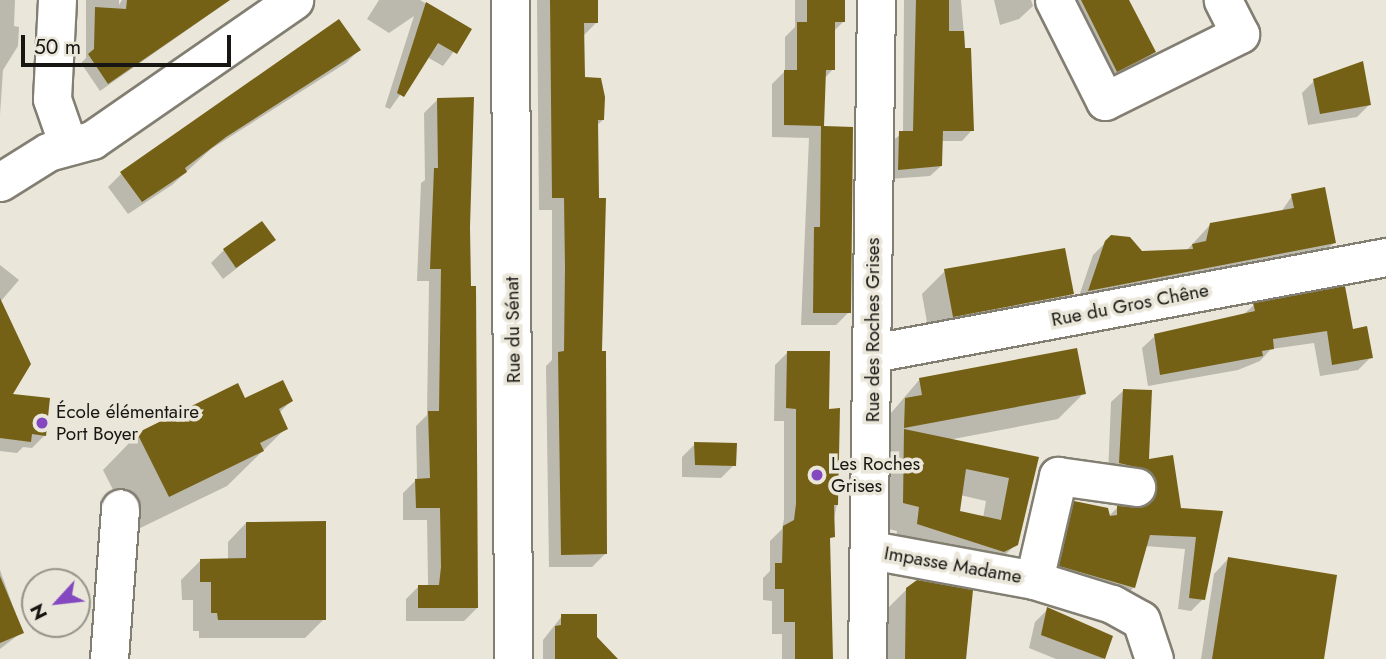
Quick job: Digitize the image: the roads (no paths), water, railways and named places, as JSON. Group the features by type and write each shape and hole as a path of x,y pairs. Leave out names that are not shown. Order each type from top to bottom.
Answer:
{"street":[{"path":"57,0 52,99 68,145"},
{"path":"0,183 48,152 107,130 294,0"},
{"name":"Rue du Sénat","path":"510,0 513,659"},
{"name":"Rue des Roches Grises","path":"867,659 872,550 876,0"},
{"path":"1054,0 1105,101 1240,34 1223,0"},
{"name":"Rue du Gros Chêne","path":"873,353 1386,257"},
{"name":"Impasse Madame","path":"1034,580 1058,476 1136,487"},
{"path":"108,659 120,508"},
{"name":"Impasse Madame","path":"872,550 1034,580 1112,604 1141,620 1154,659"}],"place":[{"name":"École élémentaire Port Boyer","path":"42,423"},
{"name":"Les Roches Grises","path":"817,475"}]}
